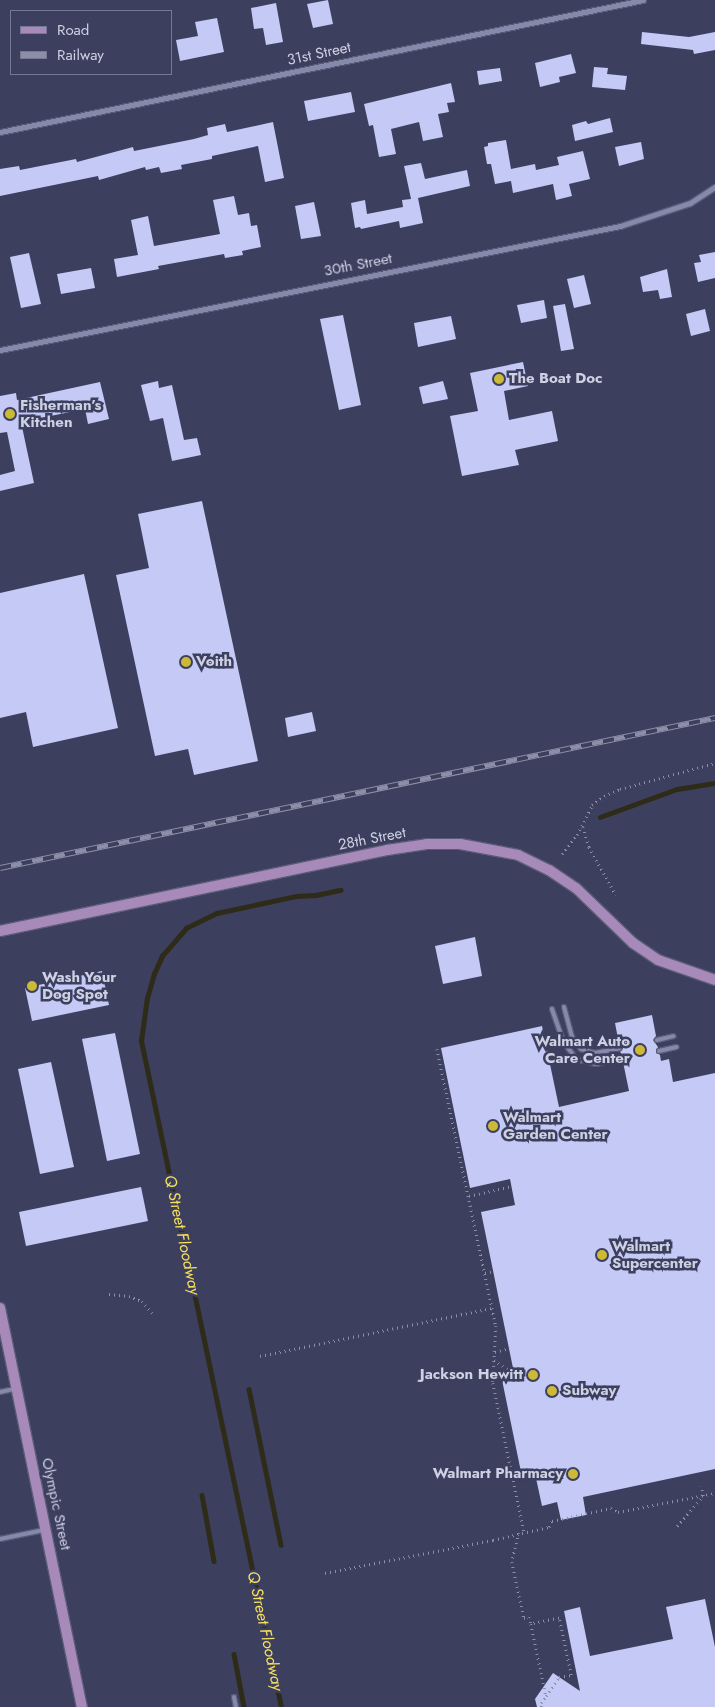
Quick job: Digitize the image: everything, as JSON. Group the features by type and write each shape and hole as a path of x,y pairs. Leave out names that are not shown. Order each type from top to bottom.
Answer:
{"main road":[{"name":"28th Street","path":"0,931 387,850 427,844 460,844 518,856 549,870 576,888 633,943 658,960 715,980"},
{"name":"Olympic Street","path":"0,1308 82,1707"}],"street":[{"name":"31st Street","path":"0,132 642,0"},
{"name":"30th Street","path":"0,350 620,226 690,204 715,187"}],"lane":[{"path":"564,1007 572,1037 582,1049 595,1053 620,1048"},
{"path":"552,1009 563,1041 576,1059 596,1064 622,1058"},
{"path":"656,1040 674,1036"},
{"path":"659,1051 677,1047"},
{"path":"0,1392 17,1389"},
{"path":"0,1538 46,1530"},
{"path":"234,1697 236,1707"}],"path":[{"path":"562,854 583,825 592,805 604,796 620,789 715,763"},
{"path":"583,825 590,847 616,896"},
{"path":"437,1049 496,1326 493,1384 524,1532"},
{"path":"469,1196 512,1186"},
{"path":"485,1273 493,1271"},
{"path":"109,1294 130,1296 142,1301 152,1314"},
{"path":"260,1356 492,1308"},
{"path":"495,1352 509,1348"},
{"path":"494,1360 512,1373"},
{"path":"701,1486 703,1496"},
{"path":"325,1573 493,1540 549,1527 552,1521 611,1508 618,1512 715,1493"},
{"path":"677,1526 703,1496"},
{"path":"519,1533 512,1562 524,1618 529,1617 546,1696"},
{"path":"530,1624 559,1618 571,1675 560,1677 540,1703 541,1707"}],"building":[{"path":"328,0 333,24 313,28 307,4"},
{"path":"276,3 283,42 266,45 263,28 254,29 251,8"},
{"path":"217,18 224,52 180,61 176,40 198,36 195,22"},
{"path":"642,32 689,37 715,32 715,50 694,54 693,50 641,44"},
{"path":"571,54 576,73 559,77 560,82 540,87 535,63"},
{"path":"594,67 608,68 607,74 627,76 625,90 592,87"},
{"path":"500,68 502,81 479,85 477,71"},
{"path":"451,83 455,102 447,103 449,112 438,114 443,137 423,141 419,122 391,129 396,154 379,157 373,125 369,126 364,104"},
{"path":"351,92 355,112 308,121 304,101"},
{"path":"610,118 613,132 575,141 572,125 586,121 588,124"},
{"path":"273,122 284,178 265,182 258,146 212,156 212,159 181,165 182,169 161,173 159,167 146,170 145,167 99,180 98,176 0,196 0,169 19,166 20,170 76,159 77,162 133,147 134,151 194,139 208,135 207,128 225,124 227,132"},
{"path":"506,140 511,169 535,164 536,170 559,165 557,157 583,151 590,179 569,184 572,196 556,200 553,184 513,193 511,181 495,184 491,164 487,164 484,147 488,146 488,143"},
{"path":"641,142 644,159 619,166 615,147"},
{"path":"421,163 425,179 467,170 470,186 418,198 423,223 400,228 399,221 361,229 360,227 355,228 351,203 365,200 367,214 403,207 402,200 411,199 404,166"},
{"path":"234,196 238,215 249,213 251,226 257,225 261,247 242,251 243,255 225,258 224,254 158,266 159,269 117,277 114,259 138,255 131,220 148,216 154,246 220,234 213,200"},
{"path":"314,202 321,236 301,239 295,206"},
{"path":"715,252 715,278 698,282 694,263 701,262 699,255"},
{"path":"29,253 41,304 21,308 10,257"},
{"path":"91,268 95,288 61,294 57,274"},
{"path":"667,269 672,297 660,299 658,290 643,292 640,277"},
{"path":"584,275 591,304 574,308 567,279"},
{"path":"544,300 547,318 521,323 517,305"},
{"path":"565,304 574,349 561,351 553,306"},
{"path":"705,309 710,331 691,336 686,314"},
{"path":"343,315 361,405 339,410 320,319"},
{"path":"451,316 456,339 418,347 414,323"},
{"path":"523,362 528,386 504,391 509,420 552,411 558,441 515,450 519,465 462,476 450,416 478,411 470,373"},
{"path":"158,381 159,388 172,385 184,440 197,438 201,455 172,461 163,418 150,421 141,385"},
{"path":"443,381 448,399 423,404 419,387"},
{"path":"100,382 109,419 88,424 85,409 21,422 34,483 0,491 0,475 15,471 7,432 0,433 0,396 16,393 17,400"},
{"name":"Voith","path":"202,501 258,761 194,775 188,749 155,756 116,575 149,568 138,514"},
{"path":"84,574 118,728 33,747 26,712 0,718 0,593"},
{"path":"312,712 316,731 288,737 285,718"},
{"path":"475,937 482,976 443,984 435,946"},
{"path":"102,971 109,1005 32,1021 25,988"},
{"name":"Walmart Supercenter","path":"652,1015 656,1036 653,1040 658,1047 656,1052 660,1055 661,1061 669,1059 673,1082 715,1073 715,1469 583,1497 586,1515 561,1520 557,1502 542,1506 534,1469 521,1472 501,1375 514,1373 481,1212 515,1205 510,1179 470,1188 441,1048 542,1026 559,1107 629,1091 623,1062 626,1058 620,1052 624,1047 619,1044 615,1023"},
{"path":"115,1033 140,1154 107,1161 82,1039"},
{"path":"51,1062 74,1167 40,1174 18,1069"},
{"path":"141,1187 148,1221 26,1246 19,1212"},
{"path":"705,1599 715,1647 715,1707 537,1707 535,1699 553,1673 580,1691 564,1611 580,1607 590,1656 673,1639 666,1607"}],"waterway":[{"name":"Q Street Floodway","path":"600,817 677,789 715,783"},
{"name":"Q Street Floodway","path":"281,1707 141,1041 147,998 154,974 162,956 186,928 217,913 296,896 316,895 340,890"},
{"path":"249,1389 281,1545"},
{"path":"202,1495 214,1561"},
{"path":"234,1654 244,1707"}],"railway":[{"path":"0,868 715,718"}],"place":[{"name":"The Boat Doc","path":"499,379"},
{"name":"Fisherman’s Kitchen","path":"10,414"},
{"name":"Voith","path":"186,662"},
{"name":"Wash Your Dog Spot","path":"32,986"},
{"name":"Walmart Auto Care Center","path":"640,1050"},
{"name":"Walmart Garden Center","path":"493,1126"},
{"name":"Walmart Supercenter","path":"602,1255"},
{"name":"Jackson Hewitt","path":"533,1375"},
{"name":"Subway","path":"552,1391"},
{"name":"Walmart Pharmacy","path":"573,1474"}]}
